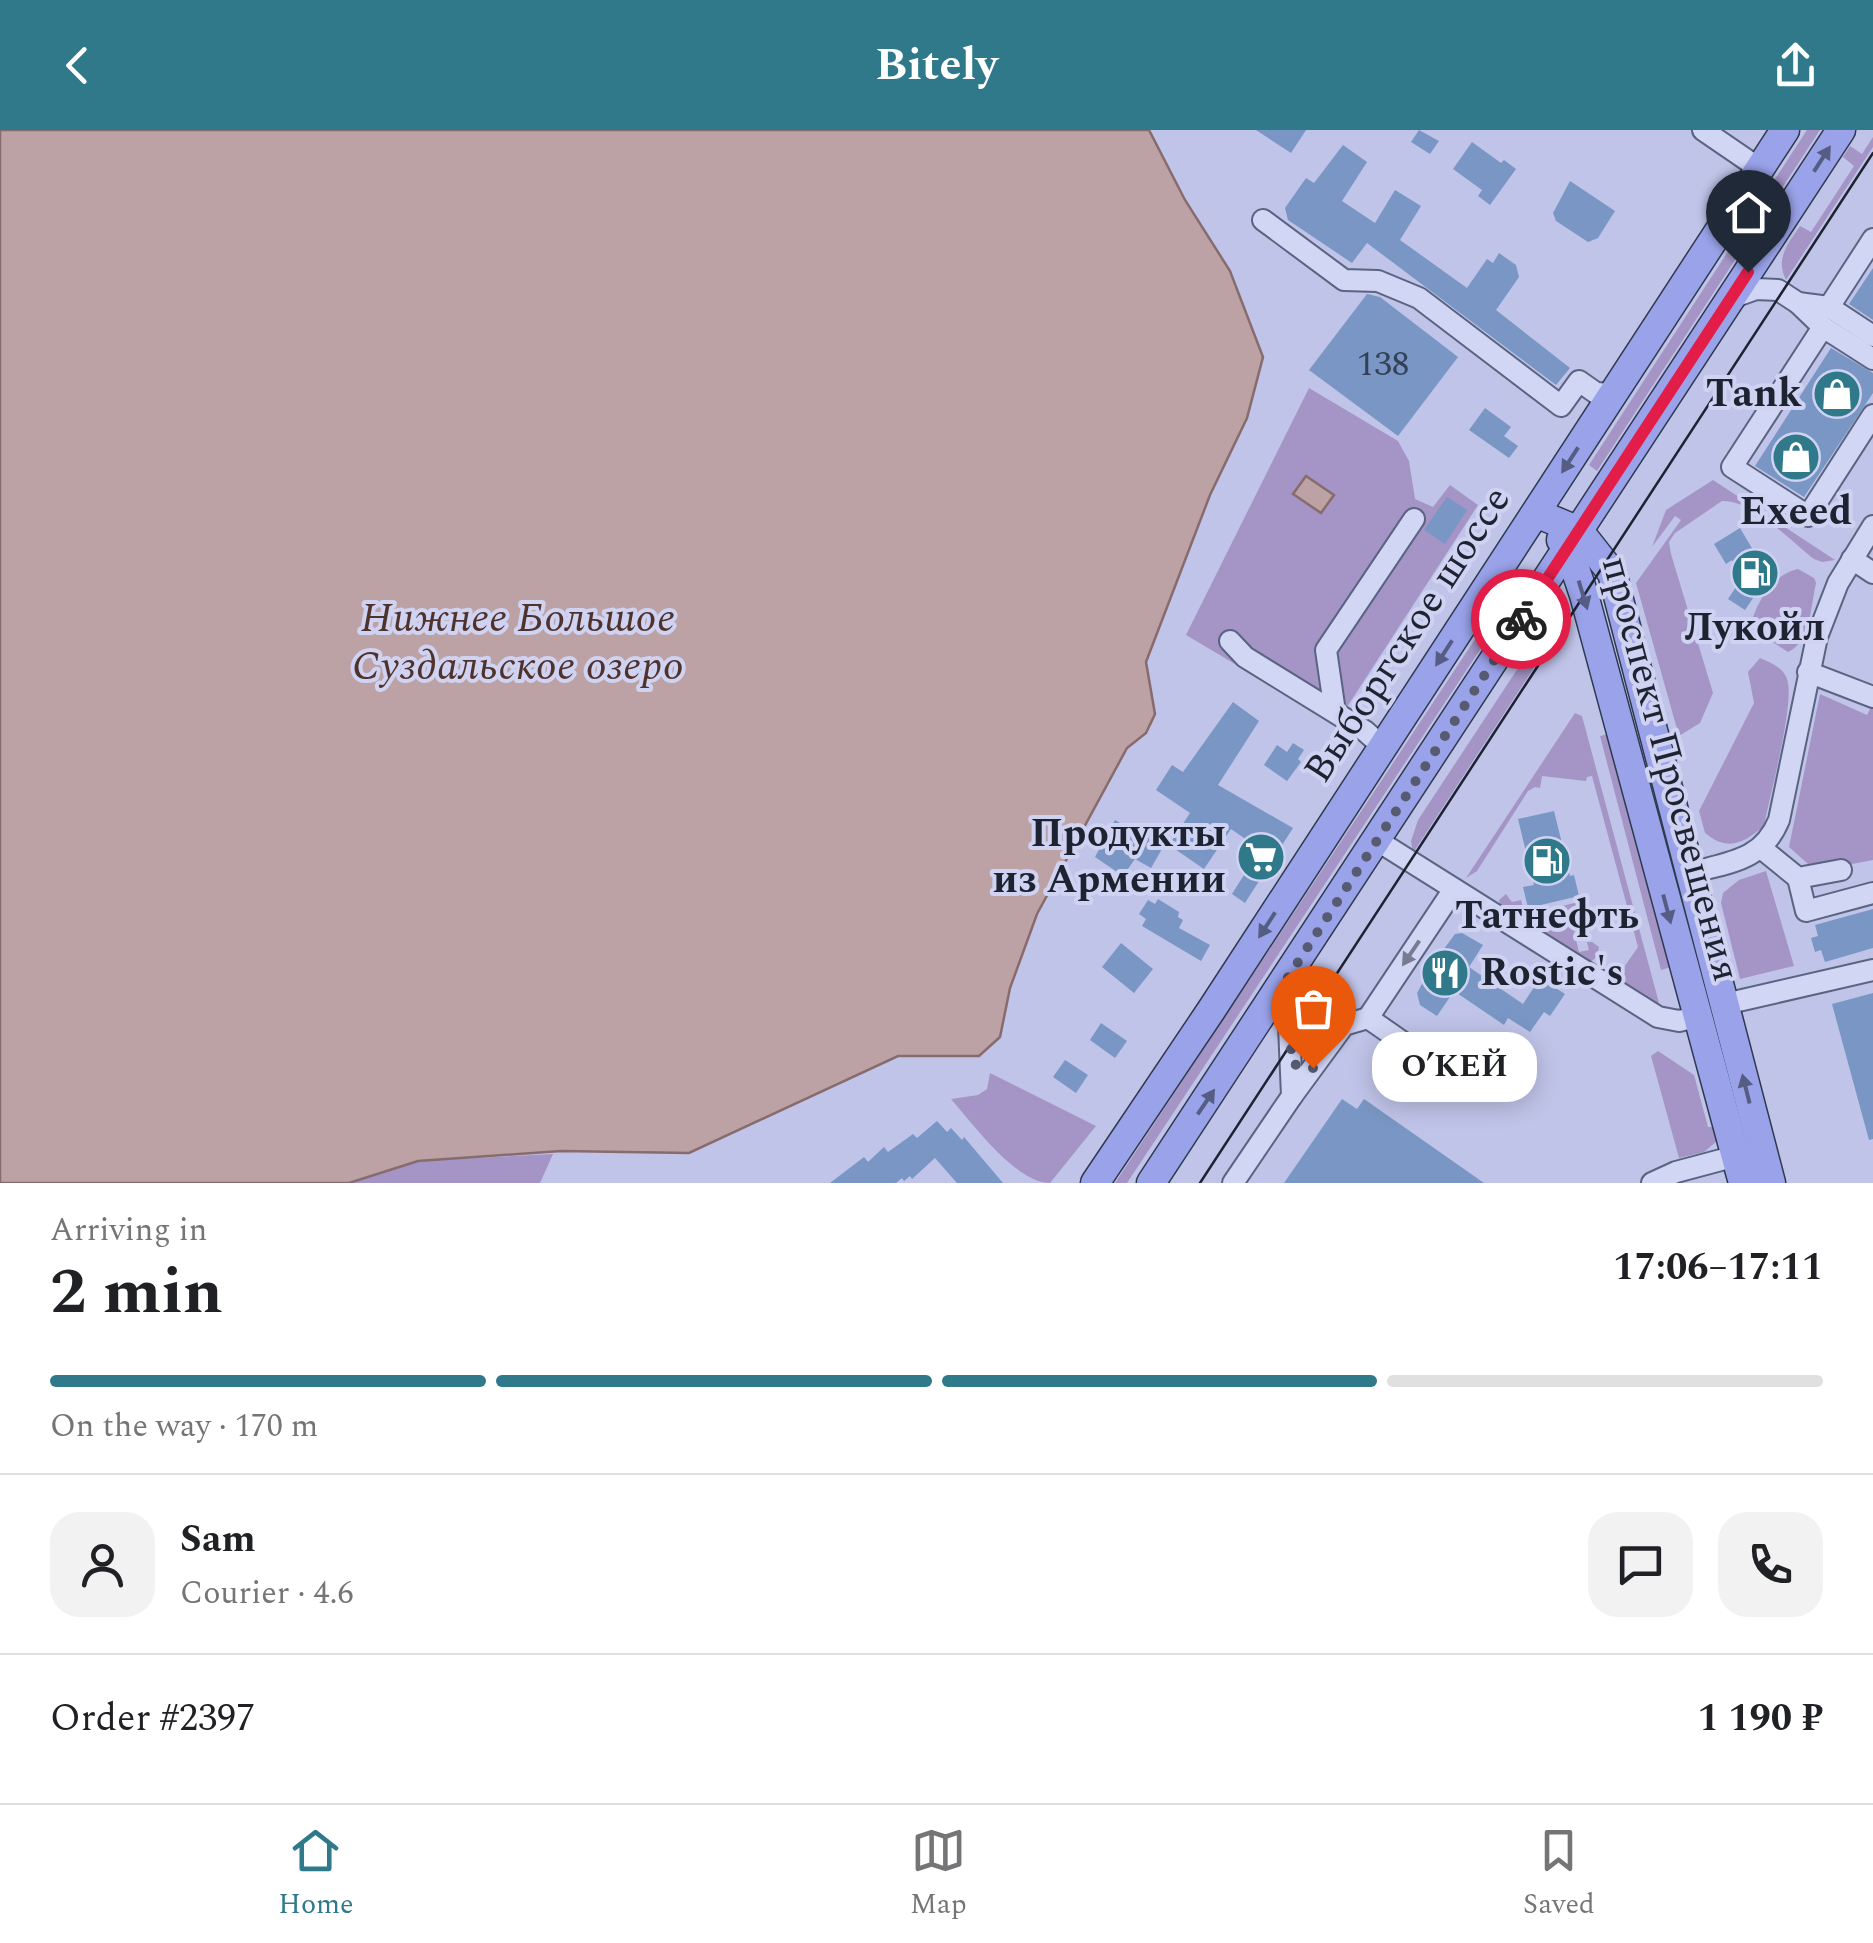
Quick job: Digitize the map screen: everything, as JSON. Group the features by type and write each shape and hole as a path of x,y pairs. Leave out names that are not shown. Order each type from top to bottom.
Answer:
{"main road":[{"name":"Выборгское шоссе","path":"1095,1183 1786,130"},
{"path":"1151,1183 1841,130"},
{"name":"проспект Просвещения","path":"1536,513 1612,573 1770,1183"},
{"name":"проспект Просвещения","path":"1574,540 1584,595 1740,1169"}],"street":[{"path":"1703,130 1760,170"},
{"path":"1263,220 1344,280 1378,281 1419,298 1561,406 1579,382 1596,393 1613,394"},
{"path":"1873,239 1732,467 1808,516 1873,415"},
{"path":"1764,247 1768,272 1778,290 1826,317 1873,336"},
{"path":"1732,298 1756,290 1778,290"},
{"path":"1826,317 1873,359"},
{"path":"1335,712 1326,650 1414,518"},
{"path":"1690,873 1747,857 1772,838 1779,820 1808,672 1838,583 1873,526"},
{"path":"1852,560 1873,573"},
{"path":"1230,640 1245,656 1365,731 1383,748"},
{"path":"1808,672 1873,697"},
{"path":"1378,841 1658,1018 1680,1021 1696,1017"},
{"path":"1761,848 1798,878 1806,911 1873,894"},
{"path":"1798,878 1841,870"},
{"path":"1302,1065 1344,1025 1368,1018 1454,889"},
{"path":"1724,1004 1873,970"},
{"path":"1233,1183 1292,1096 1302,1065 1287,979"},
{"path":"1368,1018 1437,1066"},
{"path":"1652,1183 1676,1172 1740,1169"}],"shaded area":[{"path":"1807,130 1820,130 1597,471 1589,465"},
{"path":"1873,137 1873,147 1786,280 1782,258 1791,239 1800,226 1811,232 1854,166 1843,157 1850,146 1862,154"},
{"path":"1309,388 1398,441 1409,461 1415,499 1433,507 1450,485 1478,505 1336,724 1186,635"},
{"path":"1713,480 1835,560 1814,559 1758,514 1733,502 1722,501 1675,533 1669,542 1671,554 1713,693 1700,723 1679,736 1636,583 1681,520 1675,516 1652,547 1666,510"},
{"path":"1798,569 1816,583 1805,632 1788,652 1756,631 1752,620 1769,588"},
{"path":"1493,612 1501,618 1127,1183 1115,1183"},
{"path":"1528,653 1539,660 1413,853 1411,841 1418,820"},
{"path":"1760,658 1774,664 1787,678 1787,712 1764,826 1743,841 1729,844 1705,833 1699,811 1754,703 1748,672"},
{"path":"1820,694 1867,715 1873,703 1873,860 1847,865 1845,859 1808,864 1789,847"},
{"path":"1575,713 1582,716 1659,1003 1654,1004 1621,982 1622,970 1638,947 1592,776 1586,781 1542,776 1540,788 1528,791 1477,871 1466,878"},
{"path":"1608,734 1671,967 1661,970 1600,736"},
{"path":"1766,871 1794,966 1740,979 1721,903 1723,893 1739,880"},
{"path":"1506,894 1512,902 1521,900 1525,915 1587,900 1590,910 1584,912 1586,922 1593,921 1592,925 1574,932 1579,952 1589,950 1587,942 1592,942 1599,947 1597,957 1590,962 1501,909 1499,900"},
{"path":"1658,1051 1694,1075 1708,1127 1714,1127 1717,1141 1704,1152 1679,1158 1651,1056"},
{"path":"990,1073 1096,1126 1050,1183 1023,1173 1010,1163 951,1099 978,1095 987,1089"},
{"path":"553,1154 540,1183 349,1183 418,1161"}],"water":[{"name":"Нижнее Большое Суздальское озеро","path":"0,130 1149,130 1185,200 1230,271 1263,357 1247,418 1210,495 1146,662 1155,714 1146,733 1127,748 1037,914 1010,988 1000,1037 979,1056 898,1056 689,1153 561,1151 418,1161 349,1183 0,1183"},
{"path":"1306,476 1334,495 1321,513 1293,494"}],"building":[{"path":"1256,130 1306,130 1291,153"},
{"path":"1419,130 1439,141 1430,154 1411,142"},
{"path":"1472,142 1516,169 1490,205 1478,196 1482,190 1453,169"},
{"path":"1343,145 1367,162 1342,201 1375,223 1395,190 1421,206 1400,240 1467,288 1487,259 1493,263 1499,253 1516,265 1519,277 1496,310 1570,368 1556,385 1367,243 1352,263 1288,220 1285,208 1306,178 1314,183"},
{"path":"1570,181 1615,211 1598,238 1588,242 1556,221 1553,213"},
{"path":"1873,268 1873,320 1849,304"},
{"path":"1367,294 1380,297 1458,357 1398,436 1309,370"},
{"path":"1831,348 1873,373 1873,393 1804,497 1755,466"},
{"path":"1485,408 1511,427 1504,436 1518,446 1509,458 1469,430"},
{"path":"1447,497 1467,510 1445,544 1424,530"},
{"name":"Лукойл","path":"1740,528 1756,555 1774,567 1745,610 1728,599 1742,578 1732,560 1726,564 1714,544"},
{"path":"1233,702 1259,721 1218,785 1293,828 1245,903 1232,894 1249,867 1244,864 1257,847 1231,829 1204,869 1169,845 1190,813 1156,790 1172,765 1183,772"},
{"path":"1293,743 1304,750 1298,759 1301,762 1287,781 1264,765 1277,745 1287,752"},
{"name":"Татнефть","path":"1554,811 1579,896 1528,908 1523,887 1534,885 1518,819"},
{"path":"1115,820 1138,834 1143,827 1166,842 1151,868 1135,859 1123,876 1095,857"},
{"path":"1158,899 1179,912 1178,917 1183,920 1179,928 1210,945 1201,961 1142,926 1146,919 1139,914 1148,900 1155,904"},
{"path":"1873,909 1873,948 1825,962 1821,950 1815,952 1811,938 1818,936 1815,925"},
{"path":"1462,933 1483,945 1469,967 1523,1004 1540,978 1565,994 1550,1016 1544,1012 1530,1032 1508,1018 1504,1025 1454,991 1437,1016 1420,1005 1417,993 1427,975 1428,960 1441,953 1455,934"},
{"path":"1121,943 1153,969 1134,993 1102,967"},
{"path":"1873,993 1873,1139 1869,1140 1832,1004"},
{"path":"1101,1023 1127,1041 1115,1058 1090,1040"},
{"path":"1065,1060 1088,1075 1076,1093 1053,1077"},
{"path":"1342,1099 1357,1109 1364,1099 1484,1183 1284,1183"},
{"path":"937,1121 947,1132 951,1128 962,1140 964,1137 1003,1183 957,1183 935,1158 912,1179 902,1178 896,1183 830,1183 864,1157 868,1162 884,1147 888,1152 913,1134 917,1138"}],"tram line":[{"path":"1200,1183 1873,153"}],"way so far":[{"path":"1313,1068 1292,1063 1287,979 1521,619"}],"place":[{"name":"Tank","path":"1837,394"},
{"name":"Exeed","path":"1796,457"},
{"name":"Лукойл","path":"1755,573"},
{"name":"Продукты из Армении","path":"1261,857"},
{"name":"Татнефть","path":"1547,861"},
{"name":"Rostic's","path":"1445,973"},
{"name":"О’КЕЙ","path":"1313,1068"}],"route":[{"path":"1521,619 1748,272"}]}
